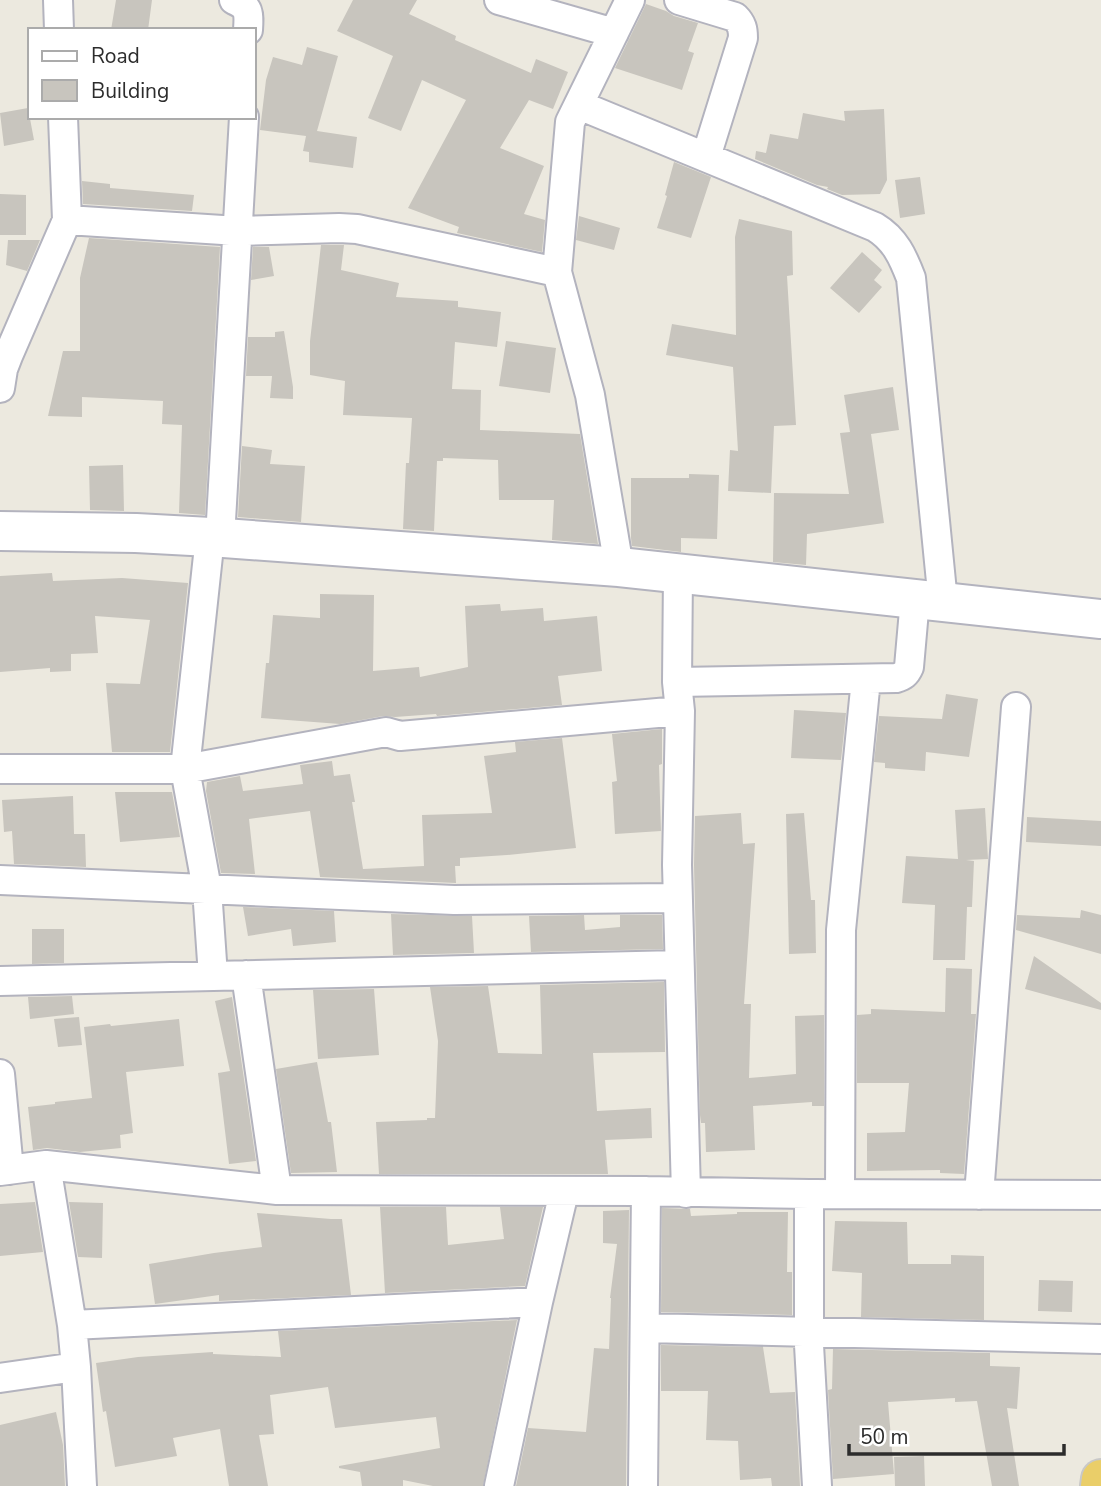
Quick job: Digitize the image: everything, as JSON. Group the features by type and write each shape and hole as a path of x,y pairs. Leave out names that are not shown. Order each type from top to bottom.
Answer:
{"highway":[{"path":"1100,1486 1101,1479"}],"main road":[{"path":"0,531 215,537 619,567 1101,619"}],"street":[{"path":"58,0 59,28"},
{"path":"234,0 247,11 248,28"},
{"path":"499,0 614,33"},
{"path":"619,567 590,395 557,272 570,122 630,0"},
{"path":"679,0 735,17 743,29 743,38 706,157"},
{"path":"579,105 875,227 886,234 897,247 911,278 929,600 907,672 896,678 677,682"},
{"path":"0,388 8,356 67,220 63,119"},
{"path":"213,976 207,889 185,769 215,537 244,119"},
{"path":"67,220 238,232 357,229 557,272"},
{"path":"678,573 677,682 680,711 677,898 686,1193"},
{"path":"839,1194 841,930 866,679"},
{"path":"979,1195 1016,707"},
{"path":"0,769 185,769 386,732 400,736 680,711"},
{"path":"0,880 454,900 677,898"},
{"path":"0,981 679,965"},
{"path":"246,975 276,1190"},
{"path":"0,1074 5,1170 46,1165 276,1190 1101,1195"},
{"path":"46,1165 72,1325 82,1486"},
{"path":"643,1486 646,1191"},
{"path":"499,1486 564,1192"},
{"path":"810,1194 809,1331 817,1486"},
{"path":"72,1325 538,1302"},
{"path":"645,1328 1101,1339"},
{"path":"0,1378 76,1367"}],"building":[{"path":"116,0 152,0 148,28 111,28"},
{"path":"353,0 417,0 409,14 456,36 455,40 531,73 536,59 568,72 553,109 529,100 500,148 544,166 524,214 545,220 542,252 457,233 459,227 408,208 466,100 422,80 401,131 368,118 393,56 337,31"},
{"path":"646,4 698,23 688,51 694,53 682,90 615,68"},
{"path":"307,47 338,56 317,131 357,137 353,168 309,162 309,152 303,151 306,136 260,130 266,80 273,57 302,65"},
{"path":"28,108 34,140 4,146 0,113"},
{"path":"884,109 887,180 880,194 842,195 755,159 756,151 766,153 770,134 798,139 803,113 845,121 844,111"},
{"path":"674,162 711,177 691,238 657,228"},
{"path":"920,177 925,214 900,218 895,180"},
{"path":"82,181 110,184 110,188 194,195 192,211 83,204"},
{"path":"0,194 26,195 26,235 0,235"},
{"path":"579,216 620,228 614,250 576,240"},
{"path":"739,219 792,231 793,275 787,276 796,425 774,426 771,493 728,491 730,450 738,451 733,367 666,355 672,324 736,335 735,237"},
{"path":"89,238 220,247 205,515 179,513 182,425 162,424 163,401 82,397 82,417 48,416 63,351 80,351 80,278"},
{"path":"8,240 40,240 27,271 6,265"},
{"path":"321,245 344,245 341,270 399,283 396,297 458,301 458,307 501,312 497,347 455,342 452,389 481,390 480,430 580,434 598,544 552,540 554,500 499,500 498,460 443,458 443,461 437,461 434,531 403,529 406,463 409,463 412,418 343,415 345,381 310,375 310,341"},
{"path":"253,247 269,247 274,276 251,280"},
{"path":"862,252 882,270 874,280 882,287 859,313 830,288"},
{"path":"284,331 293,399 270,398 272,376 246,376 248,337 275,337 275,332"},
{"path":"506,341 556,348 550,393 499,386"},
{"path":"893,387 899,430 871,434 884,523 807,534 806,565 773,562 774,493 849,494 840,433 850,432 844,395"},
{"path":"242,446 272,450 270,464 305,466 301,522 238,517"},
{"path":"123,465 124,511 90,510 89,466"},
{"path":"689,474 719,475 717,539 681,538 681,552 632,546 631,478 689,478"},
{"path":"52,573 53,581 122,578 188,583 170,752 112,752 106,683 140,684 150,620 95,616 98,653 71,654 71,671 50,672 50,668 0,672 0,576"},
{"path":"320,594 374,595 373,671 419,667 420,677 468,667 465,606 500,604 501,611 543,608 544,621 597,616 602,671 558,676 562,705 437,716 383,716 340,724 261,718 273,615 320,618"},
{"path":"946,694 978,699 969,757 926,752 925,771 885,768 885,763 874,762 879,716 942,719"},
{"path":"794,710 846,713 841,760 791,758"},
{"path":"662,729 662,764 659,765 661,831 615,834 612,782 617,781 612,734"},
{"path":"562,738 576,848 460,858 460,866 455,866 456,883 320,877 310,811 249,819 255,874 221,873 206,791 207,782 240,776 243,791 303,784 300,765 332,761 334,776 350,774 363,869 424,866 422,815 492,813 484,756 516,752 515,742"},
{"path":"115,792 172,792 180,837 120,842"},
{"path":"73,796 74,834 85,834 86,867 14,864 12,831 4,832 2,800"},
{"path":"985,808 988,859 966,860 974,861 972,907 967,907 965,960 933,960 935,905 902,903 906,856 958,859 955,810"},
{"path":"741,813 743,844 755,843 744,1004 751,1004 749,1078 796,1074 795,1016 824,1015 824,1106 812,1106 812,1102 753,1106 755,1150 706,1152 705,1123 701,1123 700,1115 695,816"},
{"path":"804,813 811,900 815,900 816,953 789,954 786,814"},
{"path":"1027,817 1101,821 1101,846 1026,842"},
{"path":"243,907 334,911 336,942 293,946 291,929 248,936"},
{"path":"1081,910 1101,915 1101,954 1016,930 1017,915 1080,918"},
{"path":"391,914 472,916 474,953 393,955"},
{"path":"584,915 585,930 620,927 620,915 662,915 663,949 531,952 529,916"},
{"path":"32,929 64,929 64,963 32,964"},
{"path":"1034,956 1101,1003 1101,1010 1025,989"},
{"path":"946,968 972,969 971,1014 976,1014 964,1174 940,1173 940,1170 867,1171 867,1133 905,1132 909,1083 857,1083 857,1015 871,1014 871,1009 945,1012"},
{"path":"664,982 665,1052 593,1053 597,1111 651,1108 652,1138 605,1140 608,1174 379,1174 376,1122 435,1118 438,1041 430,987 488,986 498,1053 542,1054 540,985"},
{"path":"374,989 379,1055 318,1059 313,990"},
{"path":"72,996 74,1014 30,1019 28,997"},
{"path":"232,997 256,1161 229,1164 218,1073 230,1071 215,1001"},
{"path":"79,1017 82,1045 58,1047 54,1019"},
{"path":"179,1019 184,1066 126,1072 133,1133 120,1135 121,1148 80,1152 47,1148 33,1150 28,1107 92,1098 84,1027"},
{"path":"317,1062 328,1122 331,1122 337,1172 291,1173 276,1069"},
{"path":"35,1202 43,1252 0,1256 0,1204"},
{"path":"69,1202 103,1203 102,1258 78,1257"},
{"path":"380,1207 446,1207 448,1245 504,1239 500,1207 543,1207 525,1286 385,1293"},
{"path":"662,1208 690,1209 691,1216 737,1212 788,1212 787,1272 792,1272 792,1315 661,1312"},
{"path":"629,1210 626,1486 516,1486 528,1428 586,1432 594,1348 609,1349 610,1298 617,1244 603,1243 603,1211"},
{"path":"257,1213 342,1219 351,1295 219,1301 219,1295 155,1304 149,1264 262,1247"},
{"path":"835,1221 907,1222 908,1264 951,1264 951,1255 984,1256 984,1320 861,1317 862,1273 832,1271"},
{"path":"1039,1280 1073,1281 1072,1312 1038,1311"},
{"path":"517,1320 483,1486 433,1486 403,1480 403,1486 362,1486 360,1472 339,1466 440,1448 436,1417 335,1428 328,1387 270,1395 274,1434 259,1435 268,1486 229,1486 220,1429 173,1438 177,1456 115,1467 96,1363 213,1352 281,1357 278,1331"},
{"path":"661,1345 763,1347 770,1393 795,1392 800,1486 772,1486 771,1478 740,1480 738,1441 706,1440 708,1391 661,1391"},
{"path":"833,1349 990,1353 990,1366 1020,1367 1017,1409 1007,1408 1019,1486 992,1486 977,1401 955,1402 955,1398 888,1402 894,1474 833,1479 828,1390 832,1389"},
{"path":"56,1412 63,1445 65,1486 0,1486 0,1425"},
{"path":"924,1456 925,1486 895,1486 894,1457"}]}
